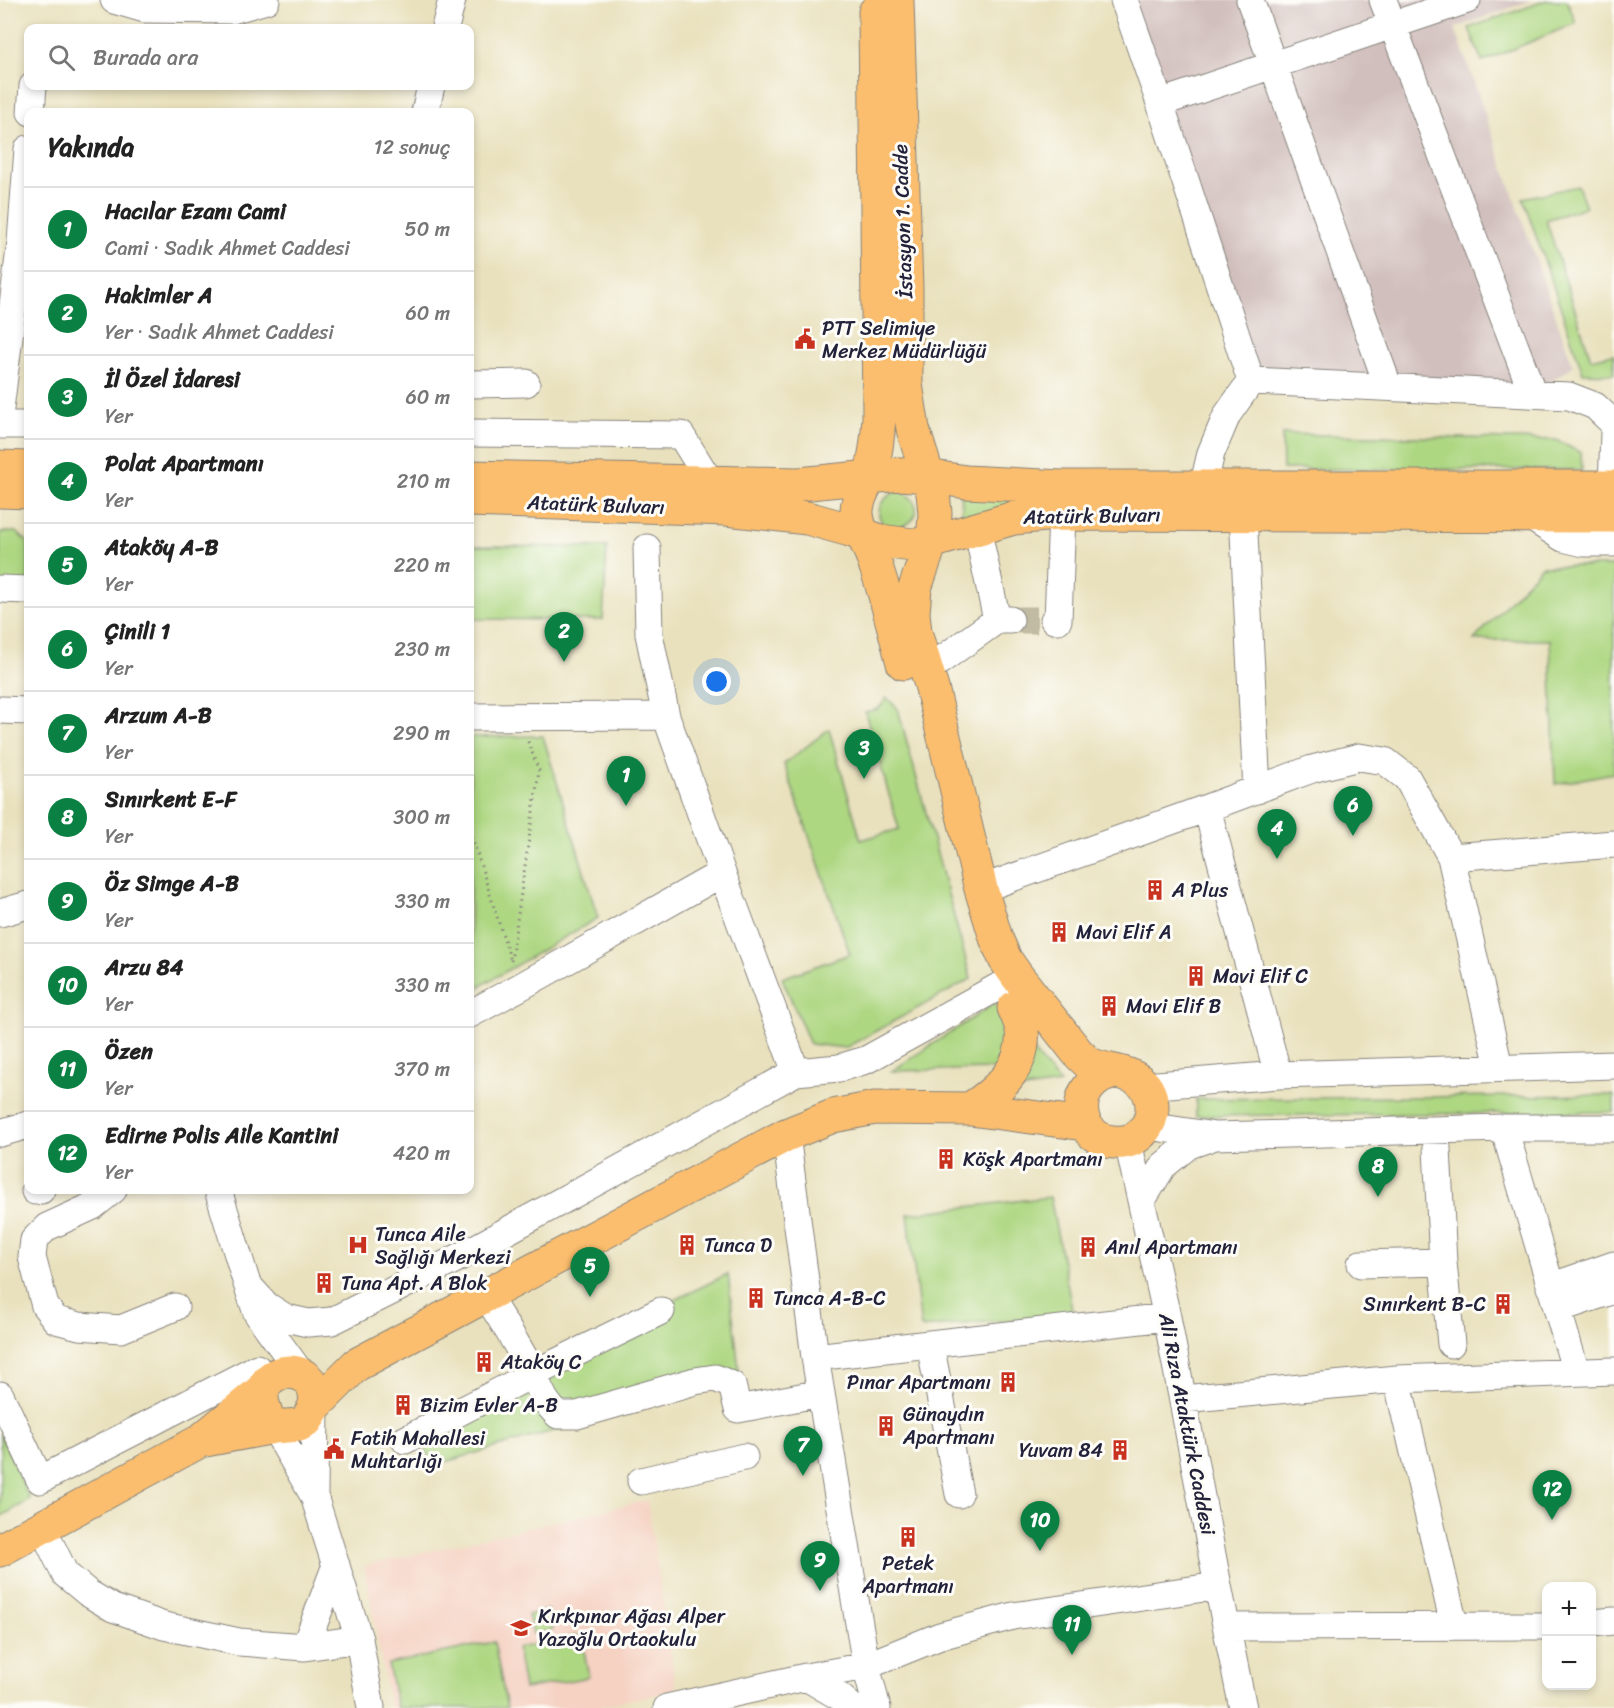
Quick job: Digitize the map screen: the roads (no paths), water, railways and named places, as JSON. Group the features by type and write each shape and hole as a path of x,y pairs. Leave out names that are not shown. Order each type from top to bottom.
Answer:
{"main road":[{"name":"İstasyon 1. Cadde","path":"869,477 877,443 880,394 875,0"},
{"name":"İstasyon 1. Cadde","path":"897,0 906,289 906,384 913,429 927,476"},
{"path":"0,467 22,487"},
{"name":"Atatürk Bulvarı","path":"474,477 799,484 900,474 1007,485 1203,487 1613,497"},
{"path":"927,476 933,493 934,529 915,588 913,613 915,632 927,670 981,889 1005,959 1082,1058 1088,1063 1136,1078 1150,1095 1151,1116 1138,1134 1112,1143 1101,1140 1085,1124 1082,1103 1090,1084 1097,1078 1114,1072"},
{"path":"869,477 860,496 857,513 862,534 880,578 928,750 972,937 982,962 1006,997 1085,1092"},
{"name":"Atatürk Bulvarı","path":"474,500 726,509 768,513 807,518 880,541 913,545 1014,518 1062,514 1529,516 1613,497"},
{"path":"970,1108 993,1094 1006,1081 1017,1061 1022,1044 1022,1027 1006,997"},
{"path":"0,1550 200,1441 274,1427 299,1425 307,1420 315,1406 356,1365 786,1135 833,1116 875,1108 970,1108 1085,1092"},
{"path":"970,1108 1085,1124"},
{"path":"302,1375 356,1365"},
{"path":"259,1379 268,1380 285,1372 302,1375 314,1387 315,1406"},
{"path":"259,1379 263,1405 274,1427"},
{"path":"200,1441 259,1379"}],"street":[{"path":"114,0 145,9 232,10 267,0"},
{"path":"446,24 452,0"},
{"path":"1124,0 1251,381"},
{"path":"1250,0 1388,386"},
{"path":"1383,0 1533,394"},
{"path":"1160,103 1467,0"},
{"path":"31,108 33,90"},
{"path":"425,108 430,90"},
{"path":"0,409 24,202"},
{"path":"1251,381 1569,396 1595,406 1614,424"},
{"path":"1203,487 1211,453 1227,415 1251,381"},
{"path":"474,384 526,383"},
{"path":"0,424 24,425"},
{"path":"474,433 681,435 710,482"},
{"path":"1613,497 1614,434"},
{"path":"1054,620 1058,620 1062,514"},
{"path":"1243,514 1257,790"},
{"path":"1529,516 1563,538 1584,543 1614,543"},
{"path":"927,670 1004,620 977,528"},
{"path":"647,548 649,634 666,716 796,1072"},
{"path":"0,590 24,590"},
{"path":"0,710 24,711"},
{"path":"474,717 666,716"},
{"path":"981,889 1312,769 1359,757 1385,761 1407,778 1451,857 1499,1067"},
{"path":"1208,808 1278,1075"},
{"path":"1451,857 1614,844"},
{"path":"474,1012 722,873"},
{"path":"0,913 24,906"},
{"path":"247,1284 267,1306 286,1318 308,1323 332,1321 454,1260 796,1072 840,1068 866,1059 1006,997"},
{"path":"1144,1086 1278,1075 1614,1065"},
{"path":"0,1133 24,1126"},
{"path":"1138,1134 1215,1136 1504,1128 1614,1128"},
{"path":"1504,1128 1576,1372"},
{"path":"1436,1130 1443,1262 1451,1344"},
{"name":"Ali Rıza Ataktürk Caddesi","path":"1138,1134 1142,1200 1243,1708"},
{"path":"786,1135 815,1357 866,1666 878,1708"},
{"path":"1142,1200 1163,1166 1189,1145 1215,1136"},
{"path":"109,1194 93,1206 47,1227 34,1240 32,1257 45,1306 56,1320 79,1326 121,1329 175,1307"},
{"path":"219,1194 257,1313 302,1375"},
{"path":"1361,1264 1443,1262"},
{"path":"1554,1298 1614,1265"},
{"path":"1554,1298 1614,1290"},
{"path":"486,1295 533,1374 546,1404 558,1415 577,1415 695,1381 715,1378 732,1385 738,1409 821,1393"},
{"path":"405,1440 661,1311"},
{"path":"0,1395 40,1480 259,1379 257,1313"},
{"path":"815,1357 1167,1317"},
{"path":"930,1344 959,1494"},
{"path":"1183,1399 1397,1379 1614,1371"},
{"path":"1397,1379 1454,1625"},
{"path":"314,1496 315,1406"},
{"path":"274,1427 314,1496 359,1639 371,1708"},
{"path":"641,1482 744,1457"},
{"path":"42,1527 65,1574 88,1593 113,1608 164,1626 239,1642 305,1647 359,1639"},
{"path":"305,1647 336,1565"},
{"path":"667,1708 866,1666 940,1636 1013,1616 1218,1586"},
{"path":"1596,1623 1614,1621"},
{"path":"1227,1627 1542,1626"},
{"path":"806,1677 840,1697 853,1708"}],"tunnel":[{"path":"1010,620 1054,620"}],"place":[{"name":"PTT Selimiye Merkez Müdürlüğü","path":"805,339"},
{"name":"Hakimler A","path":"564,662"},
{"name":"İl Özel İdaresi","path":"864,779"},
{"name":"Hacılar Ezanı Cami","path":"626,806"},
{"name":"Çinili 1","path":"1353,836"},
{"name":"Polat Apartmanı","path":"1277,859"},
{"name":"A Plus","path":"1155,890"},
{"name":"Mavi Elif A","path":"1059,932"},
{"name":"Mavi Elif C","path":"1196,976"},
{"name":"Mavi Elif B","path":"1109,1006"},
{"name":"Köşk Apartmanı","path":"946,1159"},
{"name":"Sınırkent E-F","path":"1378,1197"},
{"name":"Tunca Aile Sağlığı Merkezi","path":"358,1245"},
{"name":"Tunca D","path":"687,1245"},
{"name":"Anıl Apartmanı","path":"1088,1247"},
{"name":"Tuna Apt. A Blok","path":"324,1283"},
{"name":"Ataköy A-B","path":"590,1297"},
{"name":"Tunca A-B-C","path":"756,1298"},
{"name":"Sınırkent B-C","path":"1503,1304"},
{"name":"Ataköy C","path":"484,1362"},
{"name":"Pınar Apartmanı","path":"1008,1382"},
{"name":"Bizim Evler A-B","path":"403,1405"},
{"name":"Günaydın Apartmanı","path":"886,1426"},
{"name":"Fatih Mahallesi Muhtarlığı","path":"334,1449"},
{"name":"Yuvam 84","path":"1120,1450"},
{"name":"Arzum A-B","path":"803,1476"},
{"name":"Edirne Polis Aile Kantini","path":"1552,1520"},
{"name":"Petek Apartmanı","path":"908,1537"},
{"name":"Arzu 84","path":"1040,1551"},
{"name":"Öz Simge A-B","path":"820,1591"},
{"name":"Kırkpınar Ağası Alper Yazoğlu Ortaokulu","path":"521,1628"},
{"name":"Özen","path":"1072,1655"}]}
